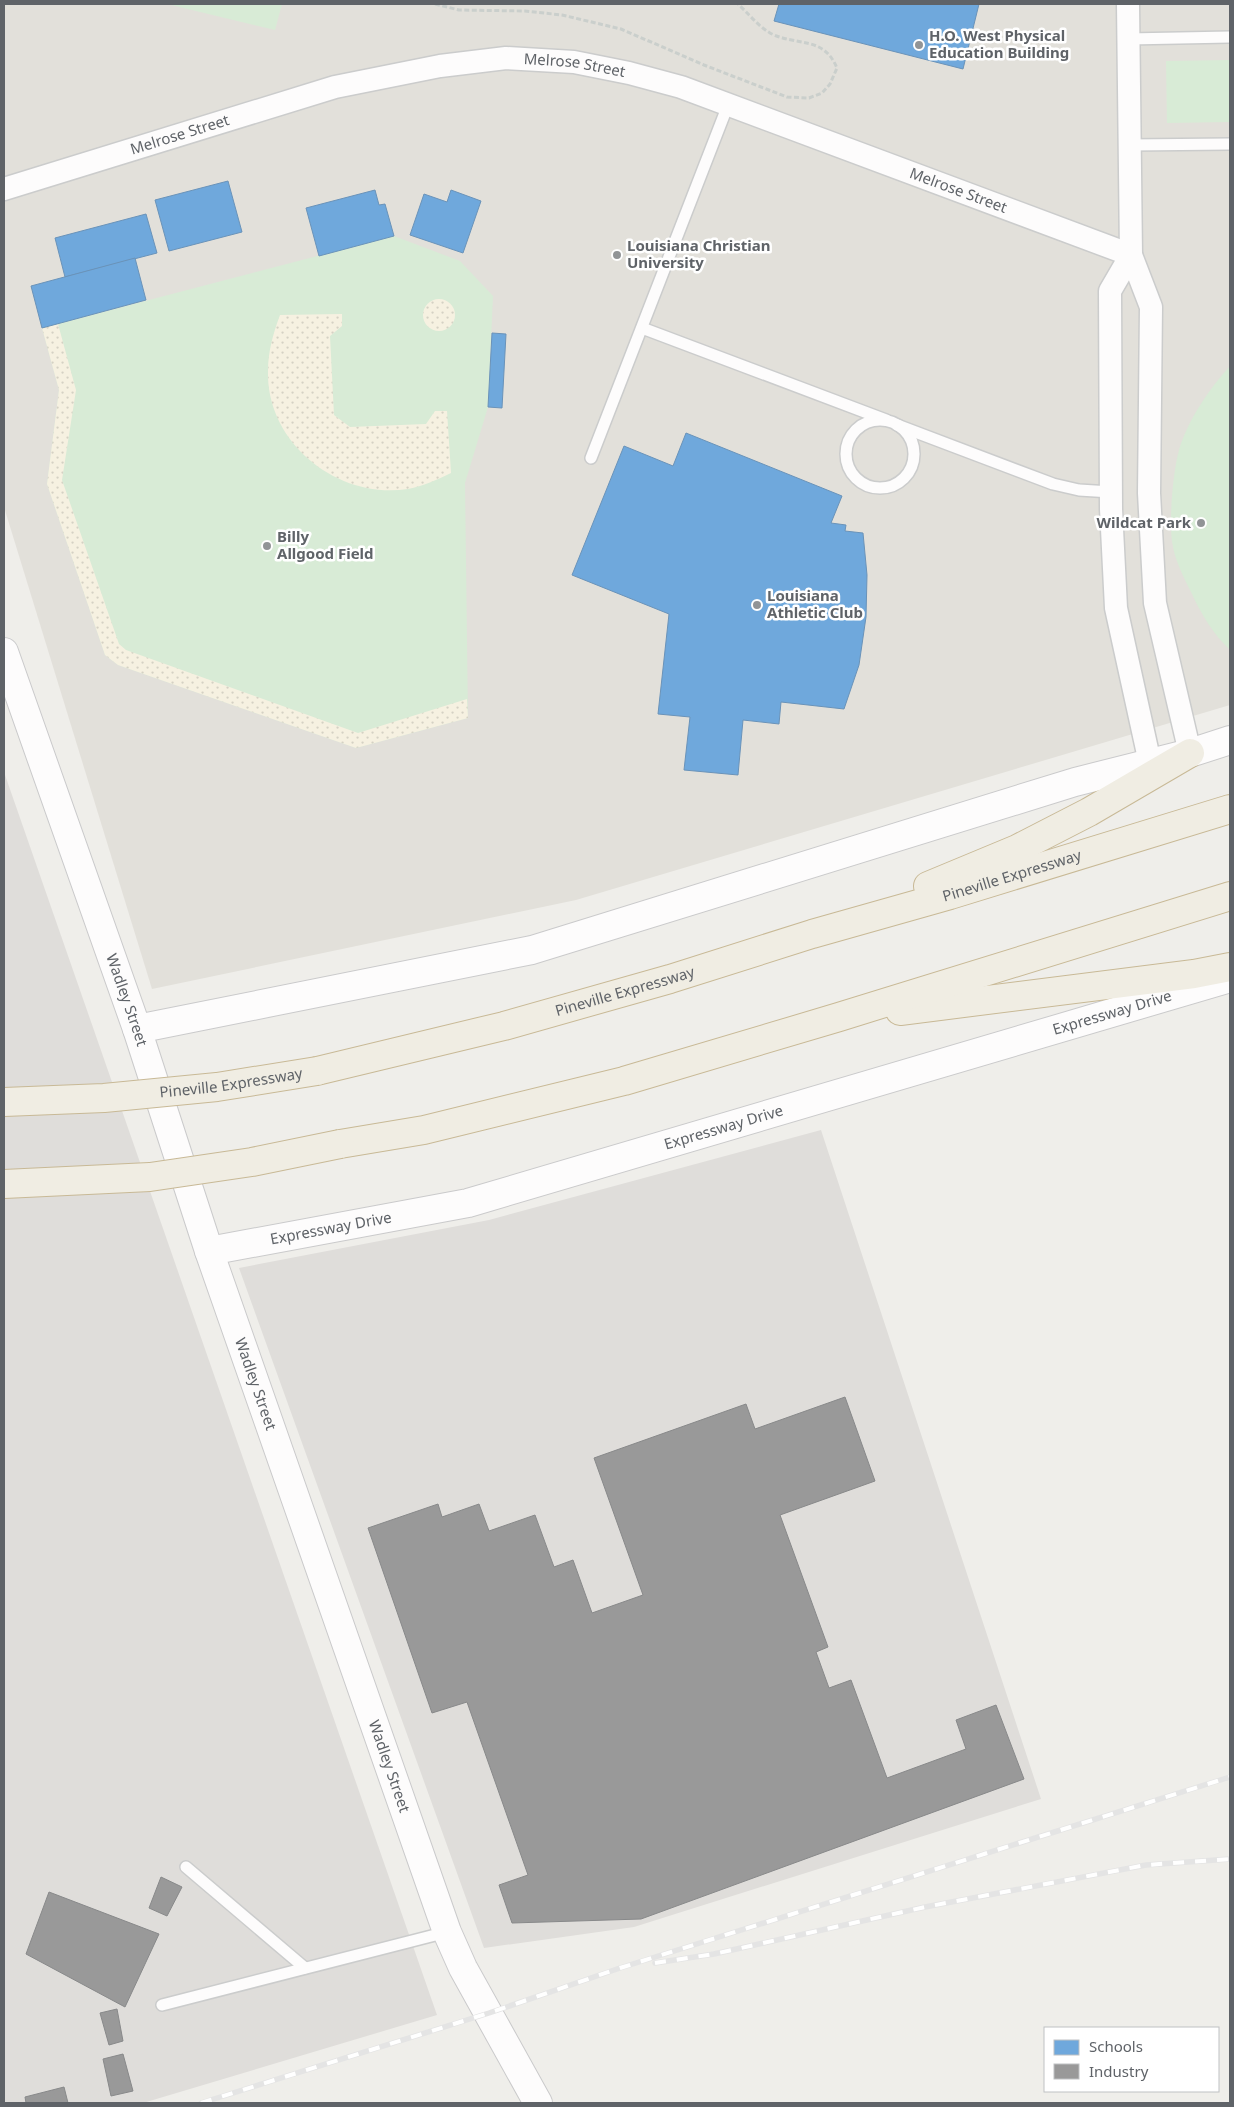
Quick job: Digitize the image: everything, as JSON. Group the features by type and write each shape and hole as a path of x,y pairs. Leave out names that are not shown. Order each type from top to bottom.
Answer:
{"highway":[{"path":"812,934 1017,849 1089,812 1190,753"},
{"name":"Pineville Expressway","path":"4,1102 104,1098 217,1087 317,1070 504,1026 670,979 812,934 950,896 1230,810"},
{"path":"4,1184 150,1177 252,1162 340,1144 424,1130 624,1081 839,1017 1230,896"},
{"path":"839,1017 1184,975 1230,967"}],"main road":[{"name":"Wadley Street","path":"4,652 137,1029 210,1251 447,1932 463,1968 538,2103"},
{"path":"137,1029 532,950 1074,782 1190,753 1230,740"},
{"name":"Expressway Drive","path":"210,1251 468,1203 1230,978"}],"street":[{"path":"1128,4 1131,256 1151,307 1149,493 1155,603 1190,753"},
{"name":"Melrose Street","path":"4,189 335,87 440,66 506,58 574,62 629,73 681,87 1131,256"},
{"path":"1131,256 1110,291 1111,492 1116,608 1150,763"},
{"path":"1111,492 1149,493"}],"lane":[{"path":"1128,39 1230,37"},
{"path":"591,458 728,105"},
{"path":"1130,145 1230,144"},
{"path":"642,328 1052,484 1079,490 1111,492"},
{"path":"870,422 891,423 906,432 912,442 913,464 907,475 899,483 888,488 876,488 865,485 855,478 849,469 846,459 846,448 849,438 856,429 870,422"},
{"path":"186,1867 305,1968"},
{"path":"162,2005 447,1932"}],"path":[{"path":"435,4 460,10 526,11 562,15 621,29 704,65 787,97 810,98 822,93 830,84 836,68 832,56 819,46 770,33 738,4"}],"shaded area":[{"name":"Louisiana Christian University","path":"4,4 1230,4 1230,705 576,900 152,989 4,507"},
{"path":"4,772 437,2015 143,2103 4,2103"},
{"path":"821,1130 1041,1799 634,1927 484,1948 239,1268 489,1220"}],"green space":[{"path":"167,4 282,4 275,30"},
{"path":"1230,60 1230,122 1167,123 1166,61"},
{"name":"Billy Allgood Field","path":"394,236 460,261 493,296 488,407 465,483 468,718 356,748 118,665 105,655 47,484 59,390 42,328"},
{"name":"Wildcat Park","path":"1230,366 1230,650 1208,624 1183,575 1173,548 1171,520 1175,470 1183,439 1200,405"}],"sand":[{"path":"439,299 451,303 455,315 451,327 439,331 427,327 423,315 427,303"},
{"path":"342,314 342,326 330,336 334,415 350,427 426,424 435,411 447,411 451,473 408,489 382,490 356,485 332,475 311,461 293,443 279,421 271,397 268,371 273,336 280,315"},
{"path":"58,324 76,390 62,480 119,644 126,650 358,733 467,699 468,718 356,748 118,665 105,655 47,484 59,390 42,328"}],"building: Schools":[{"name":"H.O. West Physical Education Building","path":"779,4 979,4 963,69 774,21"},
{"path":"228,181 242,232 169,251 155,200"},
{"path":"375,190 379,205 385,204 394,236 319,256 306,208"},
{"path":"451,190 481,201 463,253 410,235 424,194 447,202"},
{"path":"146,214 157,253 65,277 55,238"},
{"path":"135,258 146,300 42,328 31,286"},
{"path":"492,333 506,334 502,408 488,407"},
{"name":"Louisiana Athletic Club","path":"686,433 842,496 831,523 846,525 845,531 863,533 867,575 866,617 859,665 844,709 781,702 779,724 743,720 738,775 684,770 690,717 658,714 669,614 572,575 624,446 673,466"}],"building: Industry":[{"path":"845,1397 875,1481 780,1515 828,1647 816,1652 829,1688 851,1680 887,1778 966,1749 956,1720 996,1705 1024,1779 641,1919 512,1923 499,1885 528,1875 467,1702 432,1713 368,1528 438,1504 442,1517 479,1504 489,1531 535,1515 554,1567 573,1560 592,1613 643,1595 594,1458 746,1404 755,1429"},
{"path":"161,1877 182,1887 167,1916 149,1908"},
{"path":"49,1892 159,1934 125,2007 26,1954"},
{"path":"117,2009 123,2041 109,2045 100,2013"},
{"path":"123,2054 133,2091 111,2096 103,2059"},
{"path":"64,2087 68,2103 26,2103 25,2097"}],"railway":[{"path":"201,2103 489,2013 620,1968 1230,1777"},
{"path":"655,1963 714,1954 925,1907 1146,1865 1230,1859"}],"place":[{"name":"H.O. West Physical Education Building","path":"919,45"},
{"name":"Louisiana Christian University","path":"617,255"},
{"name":"Wildcat Park","path":"1201,523"},
{"name":"Billy Allgood Field","path":"267,546"},
{"name":"Louisiana Athletic Club","path":"757,605"}]}
